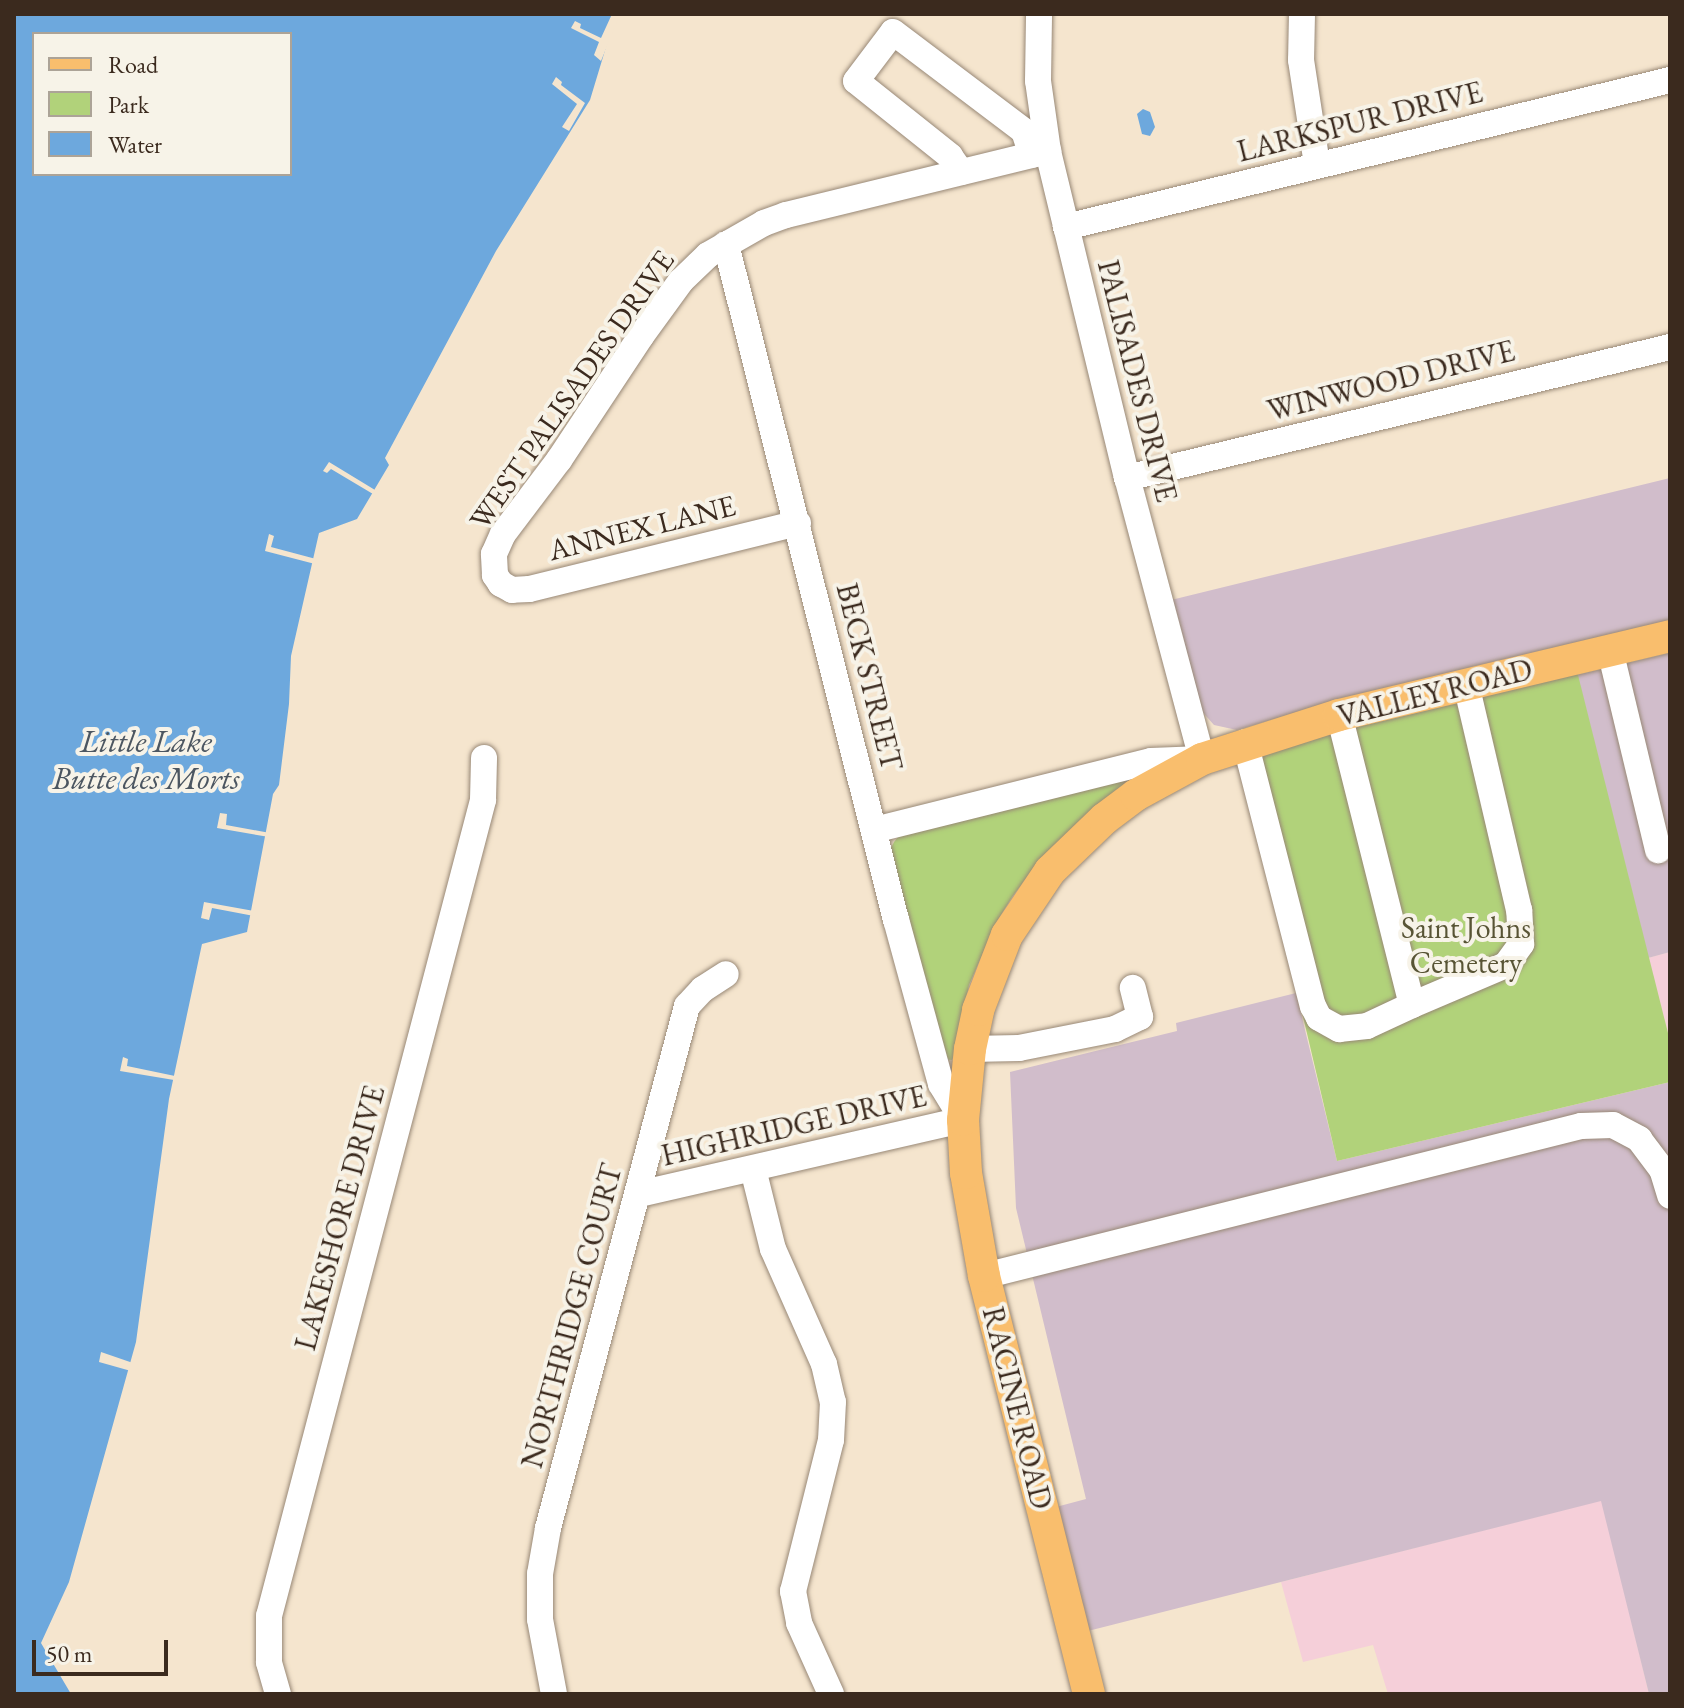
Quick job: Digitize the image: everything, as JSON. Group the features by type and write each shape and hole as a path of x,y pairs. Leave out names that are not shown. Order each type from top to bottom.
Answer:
{"main road":[{"name":"VALLEY ROAD","path":"963,1120 970,1049 991,970 1021,913 1050,871 1104,819 1136,795 1202,759 1245,742 1339,715 1670,636"},
{"name":"RACINE ROAD","path":"963,1120 966,1173 984,1276 1089,1694"}],"street":[{"name":"PALISADES DRIVE","path":"1039,14 1040,153 1066,227 1127,478 1202,759"},
{"path":"1302,14 1301,60 1317,165"},
{"path":"961,172 950,156 856,81 893,32 1024,131 1040,153"},
{"name":"LARKSPUR DRIVE","path":"1066,227 1670,80"},
{"name":"WEST PALISADES DRIVE","path":"501,584 494,564 503,534 559,460 692,268 726,244 786,215 1040,153"},
{"name":"BECK STREET","path":"726,244 941,1084 963,1120"},
{"name":"WINWOOD DRIVE","path":"1127,478 1670,347"},
{"name":"ANNEX LANE","path":"501,584 512,590 529,589 798,523"},
{"path":"1610,650 1658,850"},
{"path":"1245,742 1309,993 1319,1018 1339,1029 1367,1026 1506,965 1521,944 1519,910 1466,684"},
{"path":"1339,715 1412,1005"},
{"name":"LAKESHORE DRIVE","path":"278,1694 269,1662 269,1616 483,800 484,758"},
{"name":"VALLEY ROAD","path":"874,830 1151,761 1202,759"},
{"name":"NORTHRIDGE COURT","path":"554,1694 546,1667 540,1619 543,1555 687,1006 703,989 726,974"},
{"path":"970,1049 1019,1048 1115,1029 1140,1017 1133,988"},
{"name":"HIGHRIDGE DRIVE","path":"639,1194 963,1120"},
{"path":"984,1276 1581,1126 1613,1125 1639,1139 1662,1169 1670,1196"},
{"path":"753,1169 773,1249 824,1364 833,1402 831,1440 793,1591 799,1623 831,1694"}],"shaded area":[{"path":"1670,478 1670,620 1341,699 1237,730 1214,725 1198,707 1167,601"},
{"path":"1670,653 1670,952 1648,958 1577,675"},
{"path":"1670,952 1670,1041 1648,958"},
{"path":"1296,993 1337,1161 1670,1082 1670,1694 1649,1694 1601,1501 1084,1632 1056,1507 1086,1499 1016,1208 1010,1072 1177,1031 1176,1023"},
{"path":"1602,1500 1649,1694 1388,1694 1373,1645 1303,1662 1281,1582"}],"green space":[{"name":"Saint Johns Cemetery","path":"1574,659 1670,1041 1670,1082 1337,1161 1239,744"},
{"path":"1142,770 1031,872 1012,897 996,923 969,985 955,1054 952,1060 943,1059 891,848 894,842 898,837"}],"water":[{"name":"Little Lake Butte des Morts","path":"14,14 616,14 590,100 496,251 385,458 389,465 357,519 319,533 291,656 289,704 279,785 273,794 247,932 202,944 169,1099 136,1342 69,1582 41,1643 71,1694 14,1694"},
{"path":"1143,109 1150,112 1155,127 1150,136 1142,134 1137,114"}],"pier":[{"path":"612,14 620,14 601,61 594,55 599,42 571,28 575,21 581,24 580,28 601,38"},
{"path":"556,77 562,82 561,85 585,103 569,131 562,127 577,104 552,84"},
{"path":"329,462 375,490 373,494 331,469 327,473 323,471"},
{"path":"269,534 274,536 271,547 316,559 315,564 265,551"},
{"path":"220,813 227,814 226,825 270,833 269,837 217,828"},
{"path":"204,902 254,911 254,916 212,908 209,920 201,918"},
{"path":"123,1057 128,1059 127,1066 175,1076 174,1080 120,1071"},
{"path":"101,1352 133,1363 131,1371 99,1362"}]}
